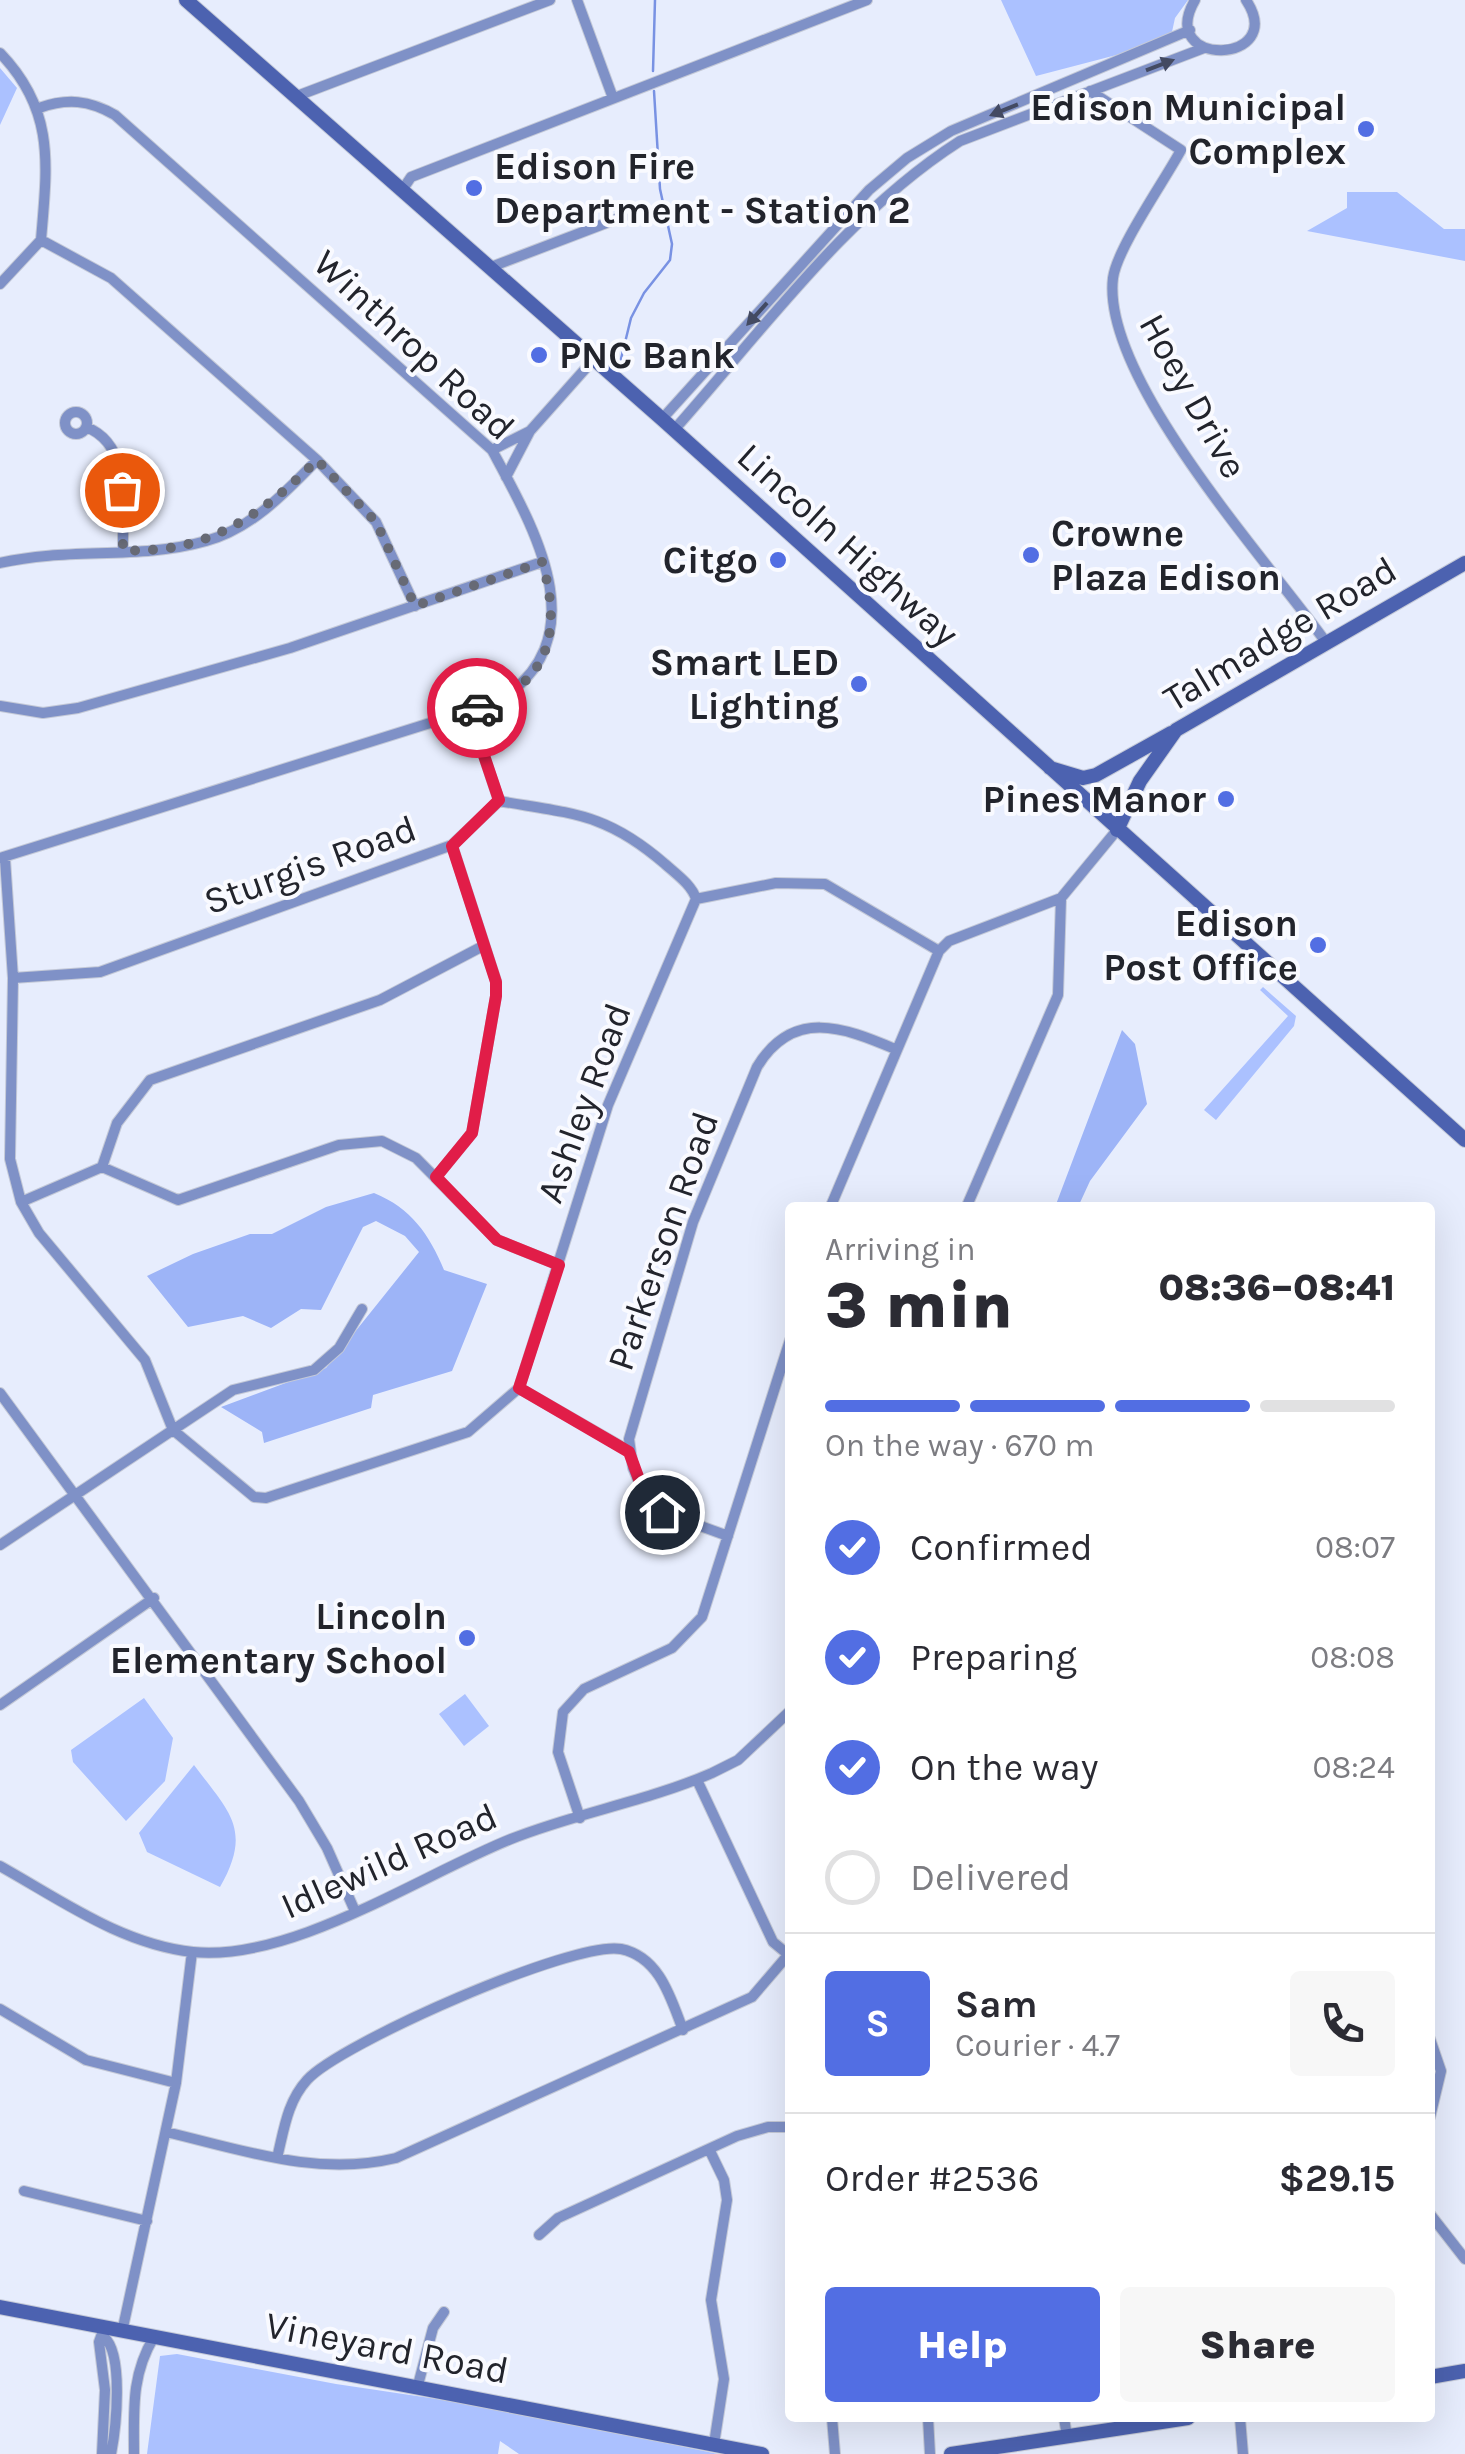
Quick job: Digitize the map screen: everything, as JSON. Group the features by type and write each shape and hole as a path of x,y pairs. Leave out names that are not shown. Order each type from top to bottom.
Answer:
{"main road":[{"name":"Lincoln Highway","path":"186,0 662,419 1465,1140"},
{"name":"Talmadge Road","path":"1117,830 1140,781 1176,730 1465,563"},
{"path":"1046,766 1083,778 1176,730"},
{"name":"Vineyard Road","path":"0,2308 104,2333 154,2337 418,2385 762,2454"},
{"path":"1435,2376 1465,2372"},
{"path":"952,2454 1009,2449 1161,2422"}],"street":[{"path":"298,96 550,0"},
{"path":"577,0 614,98"},
{"path":"403,189 411,177 846,4 867,0"},
{"path":"1195,0 1189,13 1190,30 1204,48"},
{"path":"674,430 894,186 960,141 1204,48 1224,53 1240,47 1253,28 1252,1"},
{"path":"662,419 869,190 907,158 951,131 1190,30"},
{"path":"0,53 18,72 38,108 46,159 41,240 0,284"},
{"name":"Hoey Drive","path":"1090,91 1181,150 1113,273 1119,338 1207,489 1326,641"},
{"name":"Winthrop Road","path":"3,859 469,711 515,691 538,666 552,631 554,602 542,562 492,450 115,115 81,101 60,100 38,108"},
{"path":"491,267 643,209"},
{"path":"41,240 111,278 317,460 376,522 415,606"},
{"path":"506,477 530,430 594,360"},
{"path":"86,427 101,432 114,447 120,466 123,550"},
{"path":"492,450 530,430"},
{"path":"0,563 33,555 162,550 209,541 270,505 317,460"},
{"path":"0,706 43,713 78,708 415,606 542,562"},
{"path":"469,711 499,800 597,818 627,832 671,869 696,899 776,883 826,884 939,950"},
{"name":"Sturgis Road","path":"12,978 100,972 452,846 499,800"},
{"path":"832,1202 939,950 949,940 1060,898 1117,830"},
{"path":"436,1177 472,1133 496,996 452,846"},
{"path":"3,859 12,978 6,1058 10,1159 21,1202 39,1233 144,1360 173,1430 242,1492 266,1498 468,1432 519,1388 629,1452 644,1493 662,1512 728,1536"},
{"path":"969,1202 1058,995 1060,898"},
{"name":"Ashley Road","path":"519,1388 608,1105 696,899"},
{"path":"102,1167 117,1122 150,1080 380,1000 483,946"},
{"name":"Parkerson Road","path":"629,1452 694,1222 764,1057 786,1038 821,1027 840,1028 895,1049"},
{"path":"21,1202 102,1167 178,1200 339,1145 382,1141 416,1158 497,1240 559,1265"},
{"path":"0,1544 234,1390 314,1370 339,1348 362,1309"},
{"path":"580,1818 558,1752 563,1712 584,1689 656,1658 695,1627 785,1365"},
{"path":"0,1393 78,1494 300,1801 328,1848 354,1910"},
{"path":"0,1705 154,1598"},
{"name":"Idlewild Road","path":"0,1866 108,1928 192,1952 246,1952 270,1946 513,1838 697,1780 738,1760 785,1716"},
{"path":"697,1780 772,1942 785,1952"},
{"path":"278,2158 295,2097 320,2067 527,1969 576,1953 624,1949 639,1957 664,1980 683,2030"},
{"path":"122,2332 176,2082 192,1952"},
{"path":"166,2132 336,2167 396,2158 752,1998 785,1960"},
{"path":"0,2009 86,2060 176,2082"},
{"path":"1435,2053 1441,2070 1435,2096"},
{"path":"539,2235 558,2218 709,2149 749,2132 785,2128"},
{"path":"709,2149 724,2180 728,2200 711,2300 724,2379 714,2444"},
{"path":"24,2191 147,2221"},
{"path":"1435,2220 1465,2259"},
{"path":"418,2385 433,2328 444,2312"},
{"path":"102,2454 105,2390 99,2342 104,2333"},
{"path":"104,2333 112,2348 117,2400 111,2454"},
{"path":"134,2454 138,2363 154,2337"},
{"path":"832,2422 835,2454"},
{"path":"928,2422 930,2454"},
{"path":"1065,2422 1067,2436"},
{"path":"1240,2422 1242,2454"}],"shaded area":[{"path":"1001,0 1188,0 1175,18 1170,41 1036,76"},
{"path":"0,68 17,88 0,125"},
{"path":"1347,192 1397,192 1444,229 1465,229 1465,261 1307,231 1347,208"},
{"path":"1263,987 1296,1016 1294,1026 1216,1120 1204,1110 1288,1016 1260,990"},
{"path":"1122,1030 1135,1044 1147,1104 1090,1181 1080,1202 1057,1202"},
{"path":"374,1193 408,1214 432,1245 444,1270 487,1284 452,1371 373,1395 371,1408 264,1443 262,1432 221,1407 326,1368 419,1252 405,1236 376,1221 363,1227 321,1310 301,1309 271,1328 243,1316 188,1327 147,1276 193,1254 250,1234 272,1234 326,1207"},
{"path":"465,1694 489,1726 464,1746 439,1714"},
{"path":"144,1698 173,1738 165,1781 126,1821 73,1762 71,1750"},
{"path":"194,1765 226,1809 236,1835 230,1867 220,1887 147,1852 139,1833"},
{"path":"177,2354 336,2384 504,2409 718,2454 519,2454 500,2441 498,2454 147,2454 160,2356"}],"waterway":[{"path":"653,71 655,0"},
{"path":"620,363 631,318 644,293 670,260 672,244 660,189 654,91"}],"way so far":[{"path":"122,490 123,550 162,550 209,541 240,526 270,505 317,460 376,522 390,543 415,606 542,562 554,602 546,650 538,666 515,691 477,708"}],"place":[{"name":"Edison Municipal Complex","path":"1366,129"},
{"name":"Edison Fire Department - Station 2","path":"474,188"},
{"name":"PNC Bank","path":"539,355"},
{"name":"Crowne Plaza Edison","path":"1031,555"},
{"name":"Citgo","path":"778,560"},
{"name":"Smart LED Lighting","path":"859,684"},
{"name":"Pines Manor","path":"1226,799"},
{"name":"Edison Post Office","path":"1318,945"},
{"name":"Lincoln Elementary School","path":"467,1638"}],"route":[{"path":"477,708 469,711 499,800 452,846 496,982 496,996 472,1133 436,1177 497,1240 559,1265 519,1388 629,1452 644,1493 662,1512"}]}
